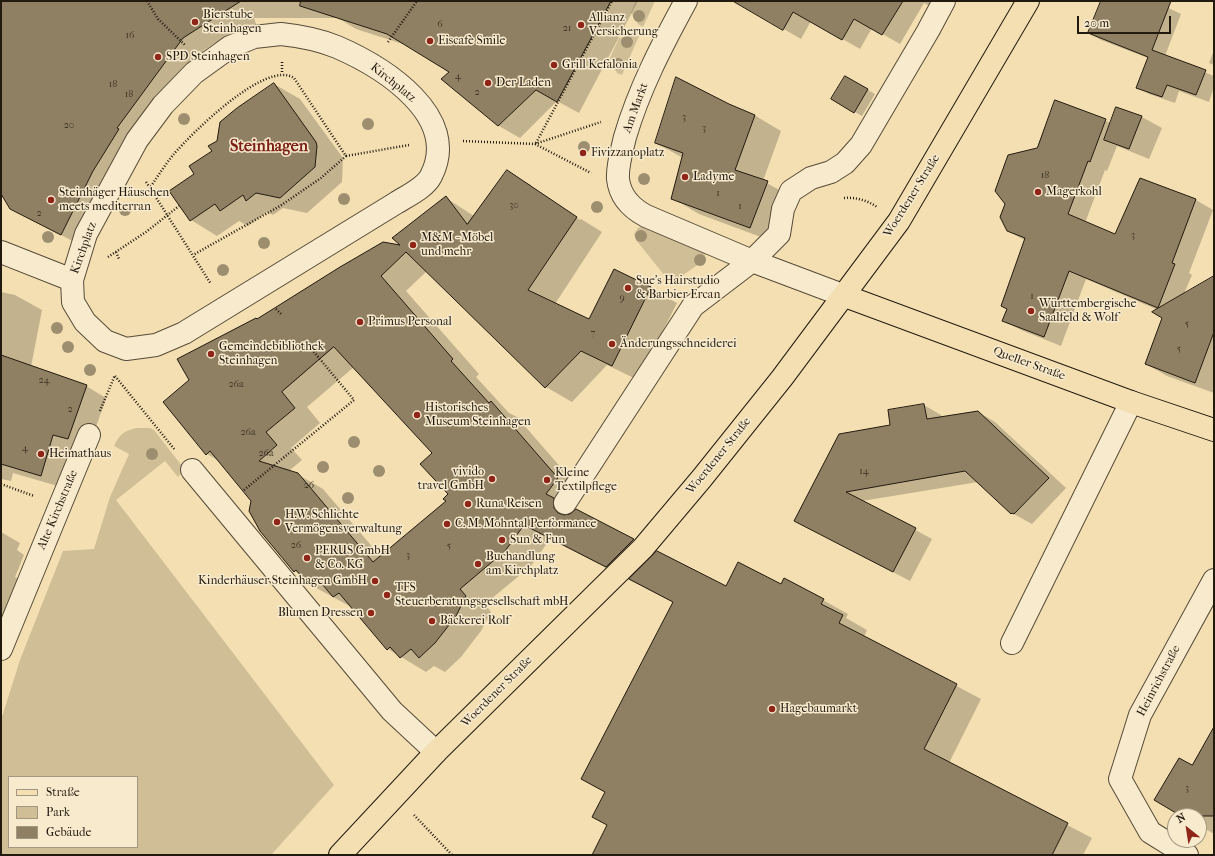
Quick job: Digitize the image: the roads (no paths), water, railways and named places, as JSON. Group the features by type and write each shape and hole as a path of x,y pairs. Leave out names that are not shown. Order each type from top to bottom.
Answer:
{"main road":[{"name":"Woerdener Straße","path":"340,855 436,752 643,548 782,378 845,296 899,221 1028,1"},
{"name":"Queller Straße","path":"845,296 1131,402 1214,430"}],"street":[{"name":"Am Markt","path":"686,1 659,51 633,111 621,152 618,178 620,188 626,201 635,211 752,261 845,296"},
{"path":"565,503 693,306 752,261 779,234 783,209 791,191 811,178 831,172 845,163 861,145 944,1"},
{"name":"Kirchplatz","path":"281,34 301,36 336,46 373,64 414,98 432,120 438,140 437,160 431,177 417,190 184,333 156,345 126,349 105,341 84,322 73,302 72,280 86,234 137,140 163,105 205,64 230,47 254,37 281,34"},
{"name":"Kirchplatz","path":"1,252 72,280"},
{"path":"1012,643 1131,402"},
{"name":"Alte Kirchstraße","path":"1,649 90,435"},
{"path":"192,470 392,711 436,752"},
{"name":"Heinrichstraße","path":"1187,855 1150,832 1120,779 1140,715 1214,580"}],"place":[{"name":"Bierstube Steinhagen","path":"195,22"},
{"name":"Allianz Versicherung","path":"581,25"},
{"name":"Eiscafè Smile","path":"430,41"},
{"name":"SPD Steinhagen","path":"158,57"},
{"name":"Grill Kefalonia","path":"554,65"},
{"name":"Der Laden","path":"488,83"},
{"name":"Fivizzanoplatz","path":"583,153"},
{"name":"Ladyme","path":"685,177"},
{"name":"Magerkohl","path":"1038,192"},
{"name":"Steinhäger Häuschen meets mediterran","path":"51,200"},
{"name":"M&M - Möbel und mehr","path":"413,245"},
{"name":"Sue's Hairstudio & Barbier Ercan","path":"628,288"},
{"name":"Württembergische Saalfeld & Wolf","path":"1031,311"},
{"name":"Primus Personal","path":"360,322"},
{"name":"Änderungsschneiderei","path":"612,344"},
{"name":"Gemeindebibliothek Steinhagen","path":"211,354"},
{"name":"Historisches Museum Steinhagen","path":"417,415"},
{"name":"Heimathaus","path":"41,454"},
{"name":"vivido travel GmbH","path":"492,479"},
{"name":"Kleine Textilpflege","path":"547,480"},
{"name":"Runa Reisen","path":"468,504"},
{"name":"H.W. Schlichte Vermögensverwaltung","path":"277,522"},
{"name":"C. M. Mohntal Performance","path":"447,524"},
{"name":"Sun & Fun","path":"502,540"},
{"name":"PERUS GmbH & Co. KG","path":"307,558"},
{"name":"Buchandlung am Kirchplatz","path":"478,564"},
{"name":"Kinderhäuser Steinhagen GmbH","path":"375,581"},
{"name":"TFS Steuerberatungsgesellschaft mbH","path":"387,595"},
{"name":"Blumen Dressen","path":"371,613"},
{"name":"Bäckerei Rolf","path":"432,621"},
{"name":"Hagebaumarkt","path":"772,709"}],"district":[{"name":"Steinhagen","path":"269,147"}]}
